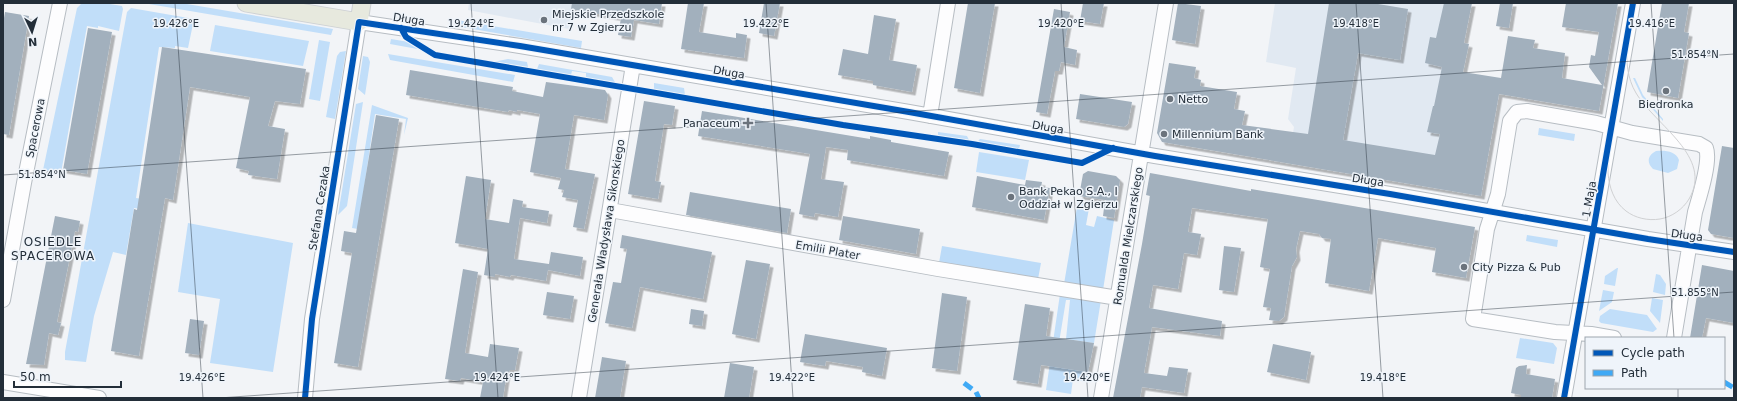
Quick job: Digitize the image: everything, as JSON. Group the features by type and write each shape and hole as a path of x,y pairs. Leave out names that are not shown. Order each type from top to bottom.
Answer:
{"main road":[{"name":"Długa","path":"246,3 359,22"},
{"name":"Stefana Cezaka","path":"359,22 362,3"}],"street":[{"name":"Spacerowa","path":"3,300 60,3"},
{"path":"930,116 948,3"},
{"name":"Romualda Mielczarskiego","path":"1102,398 1166,3"},
{"name":"1 Maja","path":"1564,398 1633,3"},
{"name":"Długa","path":"359,22 520,46 1594,230 1734,252"},
{"name":"Stefana Cezaka","path":"305,398 312,319 359,22"},
{"name":"Generała Władysława Sikorskiego","path":"579,398 633,65"},
{"path":"1604,337 1555,332 1473,319 1487,229 1498,194 1510,121 1517,112 1527,111 1596,123 1632,133 1698,144 1706,148 1707,156 1701,196 1695,212 1674,337"},
{"name":"Emilii Plater","path":"610,210 830,250 1118,298"},
{"path":"3,382 99,398"}],"shaded area":[{"path":"82,3 104,3 122,6 123,9 119,31 98,26 98,28 87,26 61,173 43,170 77,8"},
{"path":"143,3 181,3 333,29 331,35"},
{"name":"Miejskie Przedszkole nr 7 w Zgierzu","path":"469,3 574,3 569,29 468,10"},
{"path":"1275,3 1464,3 1438,133 1490,144 1481,196 1288,163 1294,127 1288,119 1296,68 1266,62"},
{"path":"131,8 194,19 188,48 175,46 175,48 159,47 136,198 149,200 148,210 134,208 126,255 113,252 94,316 86,362 65,360 65,352 127,12"},
{"path":"457,20 582,41 581,48 456,26"},
{"path":"215,25 309,41 303,66 210,51"},
{"path":"391,39 409,42 423,50 390,44"},
{"path":"319,40 330,42 320,101 309,99"},
{"path":"346,51 335,119 326,117 337,56 340,52"},
{"path":"388,54 515,75 513,82 390,60"},
{"path":"363,56 368,57 370,62 365,95 358,89"},
{"path":"508,59 527,62 528,67 493,62"},
{"path":"539,64 612,77 616,84 586,78 586,73 572,71 571,75 537,69"},
{"path":"1633,78 1635,78 1643,95 1663,119 1663,121 1642,97"},
{"path":"654,83 684,88 685,95 654,89"},
{"path":"363,102 347,206 338,215 356,104"},
{"path":"372,105 408,118 404,135 406,119 375,114 358,229 352,228"},
{"path":"1539,128 1575,134 1574,141 1538,135"},
{"path":"938,132 967,136 969,140 938,137"},
{"path":"980,139 1020,145 1019,149 977,142"},
{"path":"1656,151 1666,151 1673,153 1678,157 1679,160 1677,169 1668,173 1653,169 1649,164 1649,159"},
{"path":"979,152 1029,160 1025,180 976,172"},
{"path":"1078,201 1090,203 1086,225 1094,227 1097,216 1114,220 1103,290 1064,284"},
{"path":"188,223 293,243 273,372 210,363 220,299 178,292"},
{"path":"1527,235 1558,240 1557,247 1526,241"},
{"path":"942,246 1041,263 1038,279 939,263"},
{"path":"1617,268 1615,286 1604,284 1605,276"},
{"path":"1656,274 1660,275 1666,284 1665,295 1653,292"},
{"path":"1603,290 1614,292 1612,302 1599,311"},
{"path":"1060,294 1101,300 1094,343 1066,339 1070,300 1066,300 1055,367 1088,372 1087,382 1073,379 1071,394 1046,390"},
{"path":"1652,298 1663,300 1660,323 1650,311"},
{"path":"1610,309 1647,315 1657,329 1653,332 1601,323 1599,321 1600,316"},
{"path":"1520,338 1553,343 1557,348 1554,364 1516,358"}],"building":[{"path":"572,3 662,3 659,24 634,20 631,37 618,35 621,18 571,9"},
{"path":"688,3 704,3 699,32 736,38 736,33 747,35 744,58 681,49"},
{"path":"764,3 780,3 774,36 759,33"},
{"path":"968,3 995,3 980,93 954,88"},
{"path":"1083,3 1104,3 1100,24 1080,21"},
{"path":"1178,3 1201,6 1195,44 1172,40"},
{"path":"1329,3 1372,3 1408,9 1400,60 1358,53 1343,140 1435,155 1440,134 1427,132 1442,67 1425,63 1430,37 1436,38 1444,3 1472,3 1464,43 1469,44 1463,72 1501,78 1508,36 1535,40 1533,48 1565,53 1562,78 1602,85 1589,67 1591,55 1595,56 1599,32 1562,27 1566,3 1618,3 1599,111 1499,94 1481,196 1162,142 1157,133 1169,63 1196,67 1194,78 1201,80 1200,86 1237,92 1234,109 1245,111 1242,125 1308,134"},
{"path":"1500,3 1513,3 1509,28 1496,26"},
{"path":"1662,3 1689,3 1684,32 1689,33 1678,98 1647,92"},
{"path":"1054,9 1070,12 1064,47 1077,50 1075,65 1061,62 1059,71 1055,71 1047,114 1036,112"},
{"path":"5,12 29,16 9,135 3,134 3,24"},
{"path":"874,15 896,19 889,60 917,65 912,92 873,85 873,81 838,75 843,49 868,54"},
{"path":"88,28 112,32 87,174 63,170"},
{"path":"162,47 306,69 300,104 275,101 268,126 285,129 277,179 248,175 249,171 236,168 250,97 190,87 173,200 165,198 139,356 111,351 134,209 137,210"},
{"path":"410,70 513,87 512,91 543,97 546,82 605,90 608,95 604,120 574,115 565,169 595,174 584,229 573,227 578,200 562,197 564,190 558,189 561,178 530,172 540,114 517,110 517,112 509,110 508,112 406,95"},
{"path":"1080,94 1132,102 1128,124 1124,127 1076,119"},
{"path":"644,101 675,106 672,125 664,124 655,181 661,182 658,199 628,194"},
{"path":"702,111 870,139 870,136 891,140 891,142 949,152 944,176 847,160 848,150 826,147 821,179 844,182 838,217 815,213 814,217 799,214 810,154 698,136"},
{"path":"376,115 399,119 358,367 334,363 352,253 341,251 344,231 356,233"},
{"path":"1722,146 1734,148 1734,238 1711,234 1708,230"},
{"path":"1088,171 1116,176 1120,180 1114,218 1103,216 1105,200 1079,196 1083,174"},
{"path":"1150,173 1251,191 1251,189 1475,227 1466,278 1432,272 1436,248 1378,238 1369,291 1325,283 1331,239 1322,238 1319,234 1300,231 1296,249 1297,257 1292,266 1284,317 1279,321 1269,320 1271,308 1263,307 1270,269 1260,267 1268,219 1192,208 1188,232 1201,234 1197,255 1184,253 1178,289 1153,285 1149,308 1222,321 1220,336 1152,327 1144,373 1167,376 1169,367 1188,369 1184,393 1142,387 1140,398 1113,398 1150,196 1146,195"},
{"path":"466,176 491,180 485,219 509,223 513,199 523,201 522,207 549,211 547,223 520,218 514,259 549,264 546,281 511,275 510,277 495,274 495,277 484,275 488,249 455,243"},
{"name":"Bank Pekao S.A., I Oddział w Zgierzu","path":"977,176 1025,185 1026,180 1042,182 1041,187 1050,188 1044,220 972,207"},
{"path":"690,192 791,209 787,233 686,215"},
{"path":"55,216 80,221 78,232 75,231 57,322 61,323 58,335 49,333 44,365 26,364"},
{"path":"843,216 920,229 916,254 839,240"},
{"path":"622,235 712,252 703,299 640,287 632,328 605,323 613,282 621,283 627,249 620,248"},
{"path":"1224,246 1241,248 1234,292 1219,290"},
{"path":"551,252 583,257 580,276 548,270"},
{"path":"746,260 770,264 756,339 732,334"},
{"path":"1702,265 1734,271 1734,323 1706,318 1702,337 1690,337"},
{"path":"463,269 478,272 465,353 488,357 490,344 519,348 515,370 510,370 507,372 503,398 480,398 483,382 461,378 460,381 445,379"},
{"path":"547,292 574,296 570,319 543,315"},
{"path":"942,293 967,297 957,371 932,368"},
{"path":"1025,304 1050,308 1046,336 1094,343 1088,372 1041,365 1038,384 1013,380"},
{"path":"691,309 704,311 702,326 689,324"},
{"path":"190,319 204,321 199,355 185,353"},
{"path":"805,334 887,348 882,376 862,372 863,367 826,361 825,366 800,362"},
{"path":"1273,344 1311,352 1306,380 1267,372"},
{"path":"602,357 626,361 620,398 595,398"},
{"path":"730,363 754,367 749,398 724,398"},
{"path":"1527,365 1526,374 1555,379 1552,398 1521,398 1521,395 1511,393 1516,368"}],"tram line":[{"path":"1627,44 1628,69 1636,93 1679,142 1688,155 1694,169 1695,184 1687,203 1673,214 1660,219 1651,220 1642,218 1626,211 1615,199 1611,189 1608,173 1609,148 1634,3"}],"marked path":[{"path":"964,383 976,392 979,398"},
{"path":"1725,383 1734,388"}],"cycle path":[{"path":"1564,398 1633,3"},
{"path":"305,398 312,319 359,22 520,46 909,112 1155,156 1390,194 1648,239 1734,252"},
{"path":"401,28 406,37 435,55 843,125 972,144 1082,163 1113,148"}],"place":[{"name":"Miejskie Przedszkole nr 7 w Zgierzu","path":"544,20"},
{"name":"Biedronka","path":"1666,91"},
{"name":"Netto","path":"1170,99"},
{"name":"Panaceum","path":"748,123"},
{"name":"Millennium Bank","path":"1164,134"},
{"name":"Bank Pekao S.A., I Oddział w Zgierzu","path":"1011,197"},
{"name":"City Pizza & Pub","path":"1464,267"}],"district":[{"name":"OSIEDLE SPACEROWA","path":"53,249"}]}
